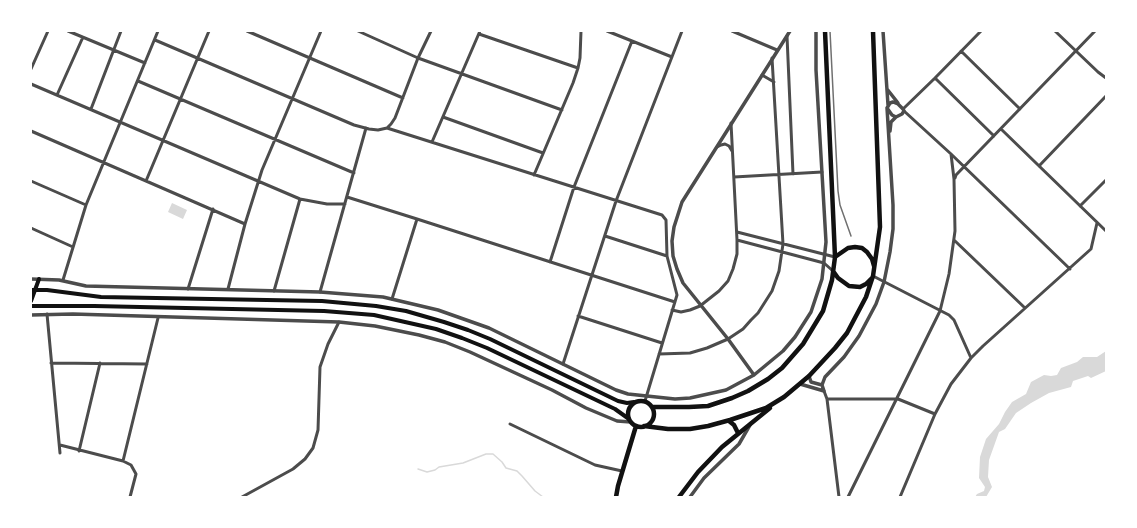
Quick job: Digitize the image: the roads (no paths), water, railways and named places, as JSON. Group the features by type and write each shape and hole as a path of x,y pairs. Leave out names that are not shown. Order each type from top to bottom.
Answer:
{"main road":[{"path":"652,407 689,408 708,406 732,398 768,380 794,356 823,311 832,280 835,257 825,31"},
{"path":"679,497 698,472 722,447 809,376 847,333 866,297 875,267 880,227 872,31"},
{"path":"835,257 848,248 862,248 872,259 875,267"},
{"path":"833,271 843,284 855,287 866,284 873,276"},
{"path":"31,301 33,290 39,279"},
{"path":"33,290 47,290 101,297 322,301 376,306 421,315 468,330 490,339 618,401 626,403 645,401 652,407 654,412 651,422 644,426"},
{"path":"31,306 324,310 374,315 429,327 487,348 622,412 636,426 668,429 708,426 729,421 766,408 784,397"},
{"path":"630,420 628,410 634,402"},
{"path":"729,421 734,425 738,433"},
{"path":"616,497 622,471 636,426"}],"street":[{"path":"31,69 48,31"},
{"path":"68,31 145,63"},
{"path":"91,109 121,31"},
{"path":"63,280 86,205 158,31"},
{"path":"146,180 209,31"},
{"path":"248,31 403,98"},
{"path":"228,289 258,181 321,31"},
{"path":"358,31 418,58 562,110"},
{"path":"155,40 354,125 378,130 387,128 392,124 418,58 431,31"},
{"path":"534,175 578,68 581,31"},
{"path":"607,31 672,57"},
{"path":"563,364 616,201 682,31"},
{"path":"732,31 777,50"},
{"path":"754,376 728,339 683,283 677,269 672,240 674,227 682,202 790,31"},
{"path":"31,279 63,280 86,286 320,292 358,294 392,299 438,310 489,328 616,390 628,394 646,395 663,399 690,398 726,390 754,376 783,351 811,312 817,295 824,263 826,242 816,70 816,31"},
{"path":"839,497 827,399 822,385 825,377 844,357 859,336 876,304 884,282 893,229 890,138 883,31"},
{"path":"890,138 891,122 902,114 903,110 981,31"},
{"path":"1055,31 1106,78"},
{"path":"954,179 956,175 1095,31"},
{"path":"432,142 479,33 578,68"},
{"path":"787,36 793,174"},
{"path":"57,95 83,37"},
{"path":"550,262 574,187 632,41"},
{"path":"961,51 1020,109"},
{"path":"659,354 690,353 708,348 728,339 743,328 758,313 772,291 779,271 783,244 772,58"},
{"path":"762,75 774,82"},
{"path":"935,78 994,136"},
{"path":"138,80 354,173"},
{"path":"31,84 300,199 327,204 344,204"},
{"path":"886,89 903,110 951,154 1070,269"},
{"path":"1038,166 1106,96"},
{"path":"887,106 893,102 898,104"},
{"path":"887,106 892,115 896,117"},
{"path":"443,117 542,153"},
{"path":"672,310 681,312 700,306 719,291 728,281 733,269 737,254 737,232 731,123"},
{"path":"320,292 366,128"},
{"path":"387,128 662,215 666,220 667,228 665,242 667,256 678,295 672,310 645,401"},
{"path":"1001,129 1106,231"},
{"path":"31,131 245,224"},
{"path":"715,149 725,144 729,146 732,151"},
{"path":"848,497 898,399 940,311 949,274 954,240 956,206 951,154"},
{"path":"734,177 822,172"},
{"path":"1080,206 1106,180"},
{"path":"31,181 86,205"},
{"path":"347,197 675,302"},
{"path":"274,291 300,199"},
{"path":"188,289 213,210"},
{"path":"392,299 417,219"},
{"path":"900,497 935,414 951,384 971,358 1092,249 1097,223"},
{"path":"31,228 73,247"},
{"path":"737,232 835,257"},
{"path":"605,236 667,256"},
{"path":"737,240 824,263 833,271"},
{"path":"954,240 1025,308"},
{"path":"873,276 949,315 954,320 971,358"},
{"path":"31,314 339,322 375,326 445,342 552,390 586,408 623,422 630,420"},
{"path":"46,314 60,453"},
{"path":"578,316 662,343"},
{"path":"123,461 158,318"},
{"path":"242,497 292,469 305,459 312,448 318,430 320,367 328,344 339,322"},
{"path":"51,363 147,364"},
{"path":"79,451 100,363"},
{"path":"809,376 811,382 822,385"},
{"path":"800,384 824,391"},
{"path":"827,399 898,399 935,414"},
{"path":"690,497 704,478 739,444 751,423"},
{"path":"510,424 595,465 622,471"},
{"path":"60,445 123,461 131,465 136,474 130,497"}],"waterway":[{"path":"418,469 427,472 435,470 439,467 463,463 486,454 493,454 506,468 517,471 535,491 543,497"}],"railway":[{"path":"830,31 838,191 840,205 851,236"}]}
